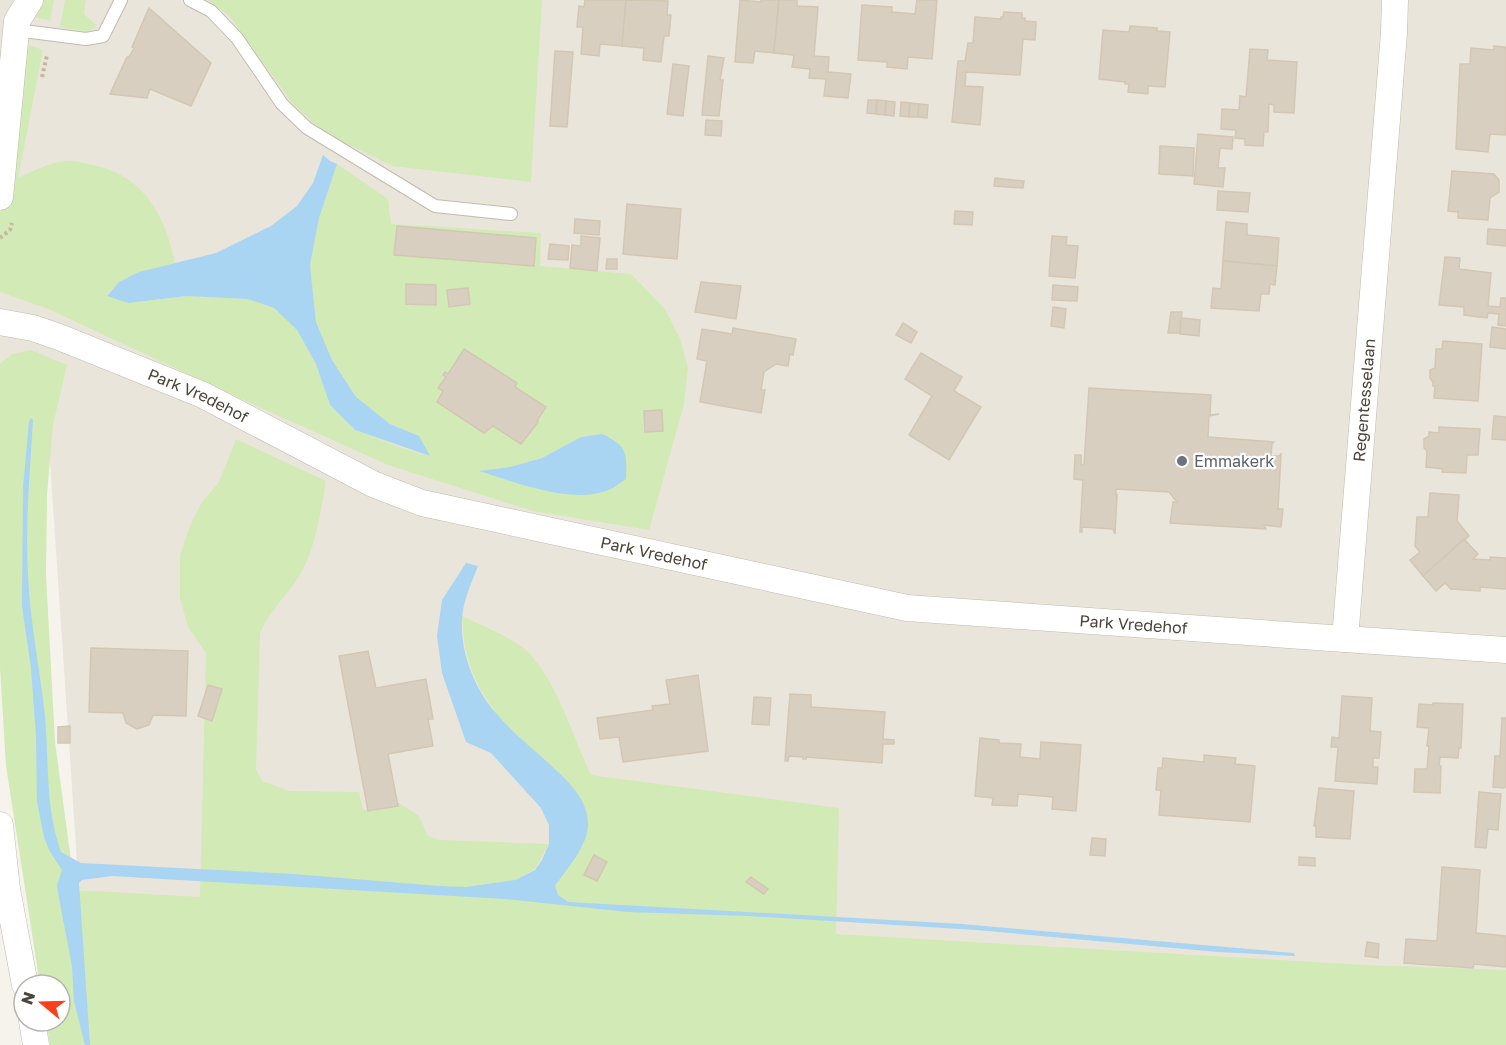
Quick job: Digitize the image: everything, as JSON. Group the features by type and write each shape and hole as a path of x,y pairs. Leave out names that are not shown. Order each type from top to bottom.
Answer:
{"street":[{"name":"Regentesselaan","path":"1345,639 1395,0"},
{"path":"0,196 16,16"},
{"name":"Park Vredehof","path":"0,322 33,328 59,337 203,395 373,484 422,503 908,608 1345,639"},
{"path":"1345,639 1506,650"},
{"path":"0,825 7,889 23,973"}],"lane":[{"path":"16,16 86,39 103,36 121,0"},
{"path":"190,0 211,11 237,38 282,104 307,128 435,206 511,214"}],"shaded area":[{"path":"0,0 1506,0 1506,991 80,906 44,373 0,371"}],"green space":[{"path":"41,0 54,0 50,21 31,16"},
{"path":"65,0 86,0 84,14 97,26 87,32 60,27"},
{"path":"208,0 542,0 531,182 392,166 352,146 337,144 293,104 230,17"},
{"path":"29,45 43,50 18,178 47,165 65,161 107,169 123,176 148,198 165,228 171,245 175,263 130,276 107,295 128,303 187,296 248,299 274,308 297,330 316,364 330,405 355,430 402,448 429,456 419,436 390,424 356,397 332,360 316,322 310,265 319,218 337,164 388,199 391,224 541,233 540,266 631,274 665,309 680,339 688,368 684,404 649,530 533,511 388,465 46,308 0,292 0,214","holes":["602,434 538,489 481,471 510,467 542,458 581,437"]},
{"path":"31,350 67,365 53,425 47,495 46,575 55,742 75,890 200,897 206,653 188,627 180,598 180,555 192,521 202,502 219,482 236,439 326,481 318,525 308,557 294,584 270,615 260,633 256,769 262,781 289,791 359,792 363,810 399,803 419,816 428,836 439,840 549,844 535,869 515,880 568,902 558,895 555,886 584,844 481,691 467,655 462,616 509,639 531,655 558,697 591,775 839,808 836,934 1365,965 1506,970 1506,1045 50,1045 48,1033 72,1033 72,973 38,973 6,766 0,668 0,364 12,354"}],"water":[{"path":"323,155 337,164 319,218 310,265 316,322 332,360 356,397 390,424 419,436 430,456 355,430 330,405 316,364 297,330 274,308 248,299 187,296 128,303 107,296 119,282 139,272 216,253 271,226 297,206 313,183"},
{"path":"31,418 33,420 27,556 31,611 45,716 48,785 52,819 61,852 81,863 293,874 466,887 515,880 535,870 549,844 549,825 541,808 491,753 466,742 442,673 437,636 442,600 466,563 478,566 464,605 462,633 467,661 479,689 502,720 569,783 586,810 588,826 584,843 555,886 558,895 568,902 962,924 1294,953 1295,956 1218,952 976,930 748,916 628,912 505,899 112,876 82,880 79,883 90,1045 85,1045 74,1001 72,966 58,893 57,885 62,870 49,850 44,837 37,802 36,737 31,668 22,606 23,488"},
{"path":"602,434 621,446 626,462 626,479 606,491 576,495 559,493 525,486 479,471 510,467 542,458 581,437"}],"building":[{"path":"585,0 626,0 622,46 600,44 599,56 581,54 583,27 577,27 579,6 584,7"},
{"path":"626,0 668,1 667,15 671,15 669,36 664,36 661,62 643,60 644,48 622,46"},
{"path":"740,0 761,2 761,0 779,0 774,53 755,51 753,63 735,62"},
{"path":"779,0 797,0 797,6 818,7 814,56 829,57 828,72 851,74 848,98 824,96 826,79 809,78 810,69 792,67 794,55 774,53"},
{"path":"917,0 937,0 932,59 908,57 907,69 887,67 887,62 858,60 862,5 892,7 892,12 915,14"},
{"path":"149,8 211,63 191,106 150,89 147,98 110,94 127,57 134,48 132,47"},
{"path":"1004,12 1022,13 1025,21 1036,22 1035,40 1023,39 1020,75 966,72 965,86 983,87 980,125 952,122 958,61 965,61 968,43 973,43 975,17 1001,19"},
{"path":"1130,26 1157,28 1157,31 1170,32 1165,87 1148,86 1148,94 1128,92 1129,84 1125,82 1099,79 1103,30 1129,32"},
{"path":"1494,46 1505,47 1506,50 1506,135 1490,134 1488,152 1456,149 1460,64 1470,64 1471,48 1494,50"},
{"path":"1250,49 1268,50 1267,60 1297,62 1294,113 1274,112 1274,105 1269,104 1268,132 1264,132 1263,146 1245,145 1245,139 1235,138 1236,130 1221,129 1222,109 1239,110 1240,96 1246,97"},
{"path":"555,51 573,52 567,127 550,126"},
{"path":"708,56 724,58 720,80 723,80 719,116 702,115"},
{"path":"673,64 689,66 683,116 667,114"},
{"path":"868,100 877,100 876,114 867,113"},
{"path":"877,100 886,101 885,115 876,114"},
{"path":"886,101 895,102 894,116 885,115"},
{"path":"901,102 910,103 909,117 900,116"},
{"path":"910,103 919,104 918,117 909,117"},
{"path":"919,104 928,105 927,118 918,117"},
{"path":"706,120 722,121 721,136 705,135"},
{"path":"1198,134 1233,137 1232,149 1220,148 1218,168 1225,168 1223,187 1194,184"},
{"path":"1160,146 1194,148 1193,176 1159,174"},
{"path":"1452,171 1494,174 1499,180 1499,192 1490,198 1488,220 1458,218 1458,212 1448,211"},
{"path":"995,178 1024,181 1023,188 994,186"},
{"path":"1218,191 1250,193 1248,212 1217,210"},
{"path":"627,204 681,209 677,259 623,254"},
{"path":"955,211 973,212 972,225 954,224"},
{"path":"575,219 600,221 599,235 574,233"},
{"path":"1226,222 1247,224 1247,235 1279,238 1277,266 1223,261"},
{"path":"397,226 536,238 534,266 394,255"},
{"path":"1488,229 1506,230 1506,246 1487,244"},
{"path":"581,236 600,238 597,271 570,268 572,245 581,246"},
{"path":"1052,236 1067,237 1066,245 1078,246 1075,278 1049,276"},
{"path":"550,244 569,246 568,260 548,259"},
{"path":"1445,257 1460,258 1459,269 1491,273 1488,306 1500,307 1501,298 1506,298 1506,326 1498,325 1499,314 1488,313 1487,318 1464,315 1464,307 1439,305"},
{"path":"607,259 617,259 617,269 606,269"},
{"path":"1223,261 1277,266 1275,285 1270,284 1269,294 1261,294 1259,311 1211,308 1213,288 1221,289"},
{"path":"701,282 741,286 736,319 695,312"},
{"path":"406,284 436,285 436,305 406,304"},
{"path":"1053,285 1078,287 1077,301 1052,300"},
{"path":"468,288 470,304 449,307 447,290"},
{"path":"1053,307 1066,309 1064,328 1051,326"},
{"path":"1171,312 1182,312 1180,333 1168,333"},
{"path":"1181,318 1200,320 1199,336 1180,334"},
{"path":"903,323 917,332 911,343 896,335"},
{"path":"1492,327 1506,329 1506,349 1490,347"},
{"path":"733,328 796,339 788,366 776,364 764,372 761,390 765,390 761,413 700,402 707,361 697,359 702,329 732,334"},
{"path":"1443,341 1482,344 1478,401 1434,398 1435,386 1430,378 1430,370 1435,368 1436,349 1442,349"},
{"path":"464,349 517,383 515,387 546,407 521,444 493,426 484,433 437,402 443,391 438,388 446,377 443,375 445,372 448,374"},
{"path":"921,353 962,377 954,391 981,407 949,460 909,435 932,396 905,379"},
{"name":"Emmakerk","path":"1089,388 1211,395 1210,415 1219,414 1209,416 1208,437 1274,442 1271,456 1281,454 1278,509 1283,509 1281,527 1264,525 1266,529 1170,523 1173,502 1177,502 1169,492 1116,489 1115,534 1113,529 1082,527 1082,532 1080,532 1083,480 1074,479 1075,455 1081,455 1081,465 1084,465"},
{"path":"662,410 663,431 645,432 644,411"},
{"path":"1494,416 1506,417 1506,440 1492,439"},
{"path":"1439,427 1480,429 1478,455 1467,455 1466,473 1442,472 1443,469 1426,467 1427,451 1424,448 1424,439 1429,436 1429,432 1439,433"},
{"path":"1430,493 1459,495 1457,521 1469,536 1423,576 1410,560 1420,552 1415,546 1417,517 1428,517"},
{"path":"1464,539 1478,554 1473,559 1506,558 1506,589 1480,587 1480,591 1451,589 1445,583 1436,591 1423,576"},
{"path":"91,648 188,651 186,716 153,715 149,725 137,729 126,723 123,713 89,712"},
{"path":"368,651 376,688 426,679 433,719 428,719 433,746 388,754 398,806 368,811 339,656"},
{"path":"698,675 708,751 623,762 619,737 600,739 597,718 653,710 652,706 670,704 666,680"},
{"path":"208,685 222,689 212,721 198,716"},
{"path":"790,694 811,695 811,707 885,712 883,739 894,740 894,744 883,744 882,763 806,757 803,759 803,757 789,756 788,761 785,761"},
{"path":"1342,696 1372,698 1370,731 1381,732 1379,758 1373,758 1373,767 1378,767 1377,784 1335,781 1338,747 1331,747 1332,737 1339,738"},
{"path":"754,697 771,698 769,725 752,724"},
{"path":"1433,703 1463,704 1461,748 1459,748 1458,758 1440,757 1440,793 1414,792 1415,769 1427,769 1429,746 1427,746 1429,728 1417,727 1419,704 1433,705"},
{"path":"1502,718 1506,718 1506,786 1504,788 1493,787 1495,756 1500,756"},
{"path":"70,726 70,743 58,743 58,727"},
{"path":"980,738 999,740 999,743 1021,744 1020,757 1040,759 1041,742 1081,745 1076,811 1052,809 1053,797 1018,794 1017,806 992,805 993,798 975,796"},
{"path":"1204,755 1236,758 1235,764 1255,766 1250,822 1159,815 1161,790 1156,790 1158,768 1162,768 1163,758 1204,762"},
{"path":"1319,788 1354,791 1350,839 1316,837 1316,826 1314,826"},
{"path":"1479,792 1501,794 1498,830 1488,829 1486,848 1475,847"},
{"path":"1092,838 1106,839 1105,856 1090,855"},
{"path":"594,855 607,862 597,881 584,875"},
{"path":"1299,857 1315,858 1315,866 1299,865"},
{"path":"1442,867 1480,870 1476,933 1506,936 1506,967 1474,964 1473,968 1404,963 1406,939 1437,941"},
{"path":"751,877 768,889 764,894 746,882"},
{"path":"1367,942 1379,944 1378,958 1365,956"}],"place":[{"name":"Emmakerk","path":"1182,461"}]}
